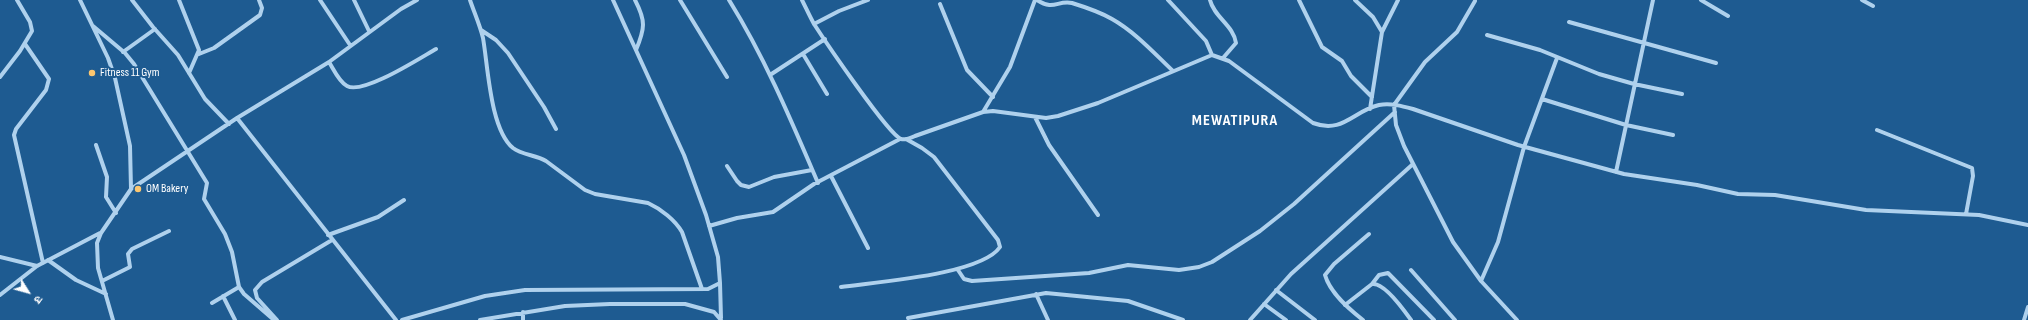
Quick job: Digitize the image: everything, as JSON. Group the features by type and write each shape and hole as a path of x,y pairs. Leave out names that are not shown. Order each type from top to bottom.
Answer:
{"street":[{"path":"0,77 25,44 32,31 32,27 17,0"},
{"path":"80,0 108,58 118,91 130,146 131,189"},
{"path":"132,0 178,55 205,99 228,124"},
{"path":"179,0 199,45 199,54 189,73"},
{"path":"199,54 214,48 260,15 262,8 259,0"},
{"path":"320,0 350,45"},
{"path":"354,0 369,31"},
{"path":"113,320 98,268 96,251 97,243 101,233 131,189 228,124 329,62 369,31 418,0"},
{"path":"470,0 480,30 496,114 508,143 516,150 540,157 585,190 601,196 648,203 659,209 682,232 702,289"},
{"path":"613,0 684,155 709,226 718,256 721,319"},
{"path":"635,0 644,20 643,30 636,50"},
{"path":"680,0 727,77"},
{"path":"729,0 750,34 818,182"},
{"path":"802,0 814,24 863,94 892,132 922,148 934,157 1000,243 998,250 977,262 958,270 841,288"},
{"path":"814,24 839,11 868,0"},
{"path":"982,112 993,97 1010,67 1036,0 1050,6 1062,2 1071,3 1112,19 1173,70"},
{"path":"1168,0 1199,32 1209,46 1212,55"},
{"path":"1210,0 1216,14 1235,36 1236,42 1223,58"},
{"path":"1299,0 1322,47 1342,61 1351,76 1372,97"},
{"path":"1355,0 1373,17 1382,32"},
{"path":"1370,109 1382,32 1398,0"},
{"path":"1616,172 1653,0"},
{"path":"1701,0 1728,16"},
{"path":"1862,0 1872,6"},
{"path":"1475,1 1457,32 1425,62 1394,105 1399,135 1453,242 1481,282 1517,320"},
{"path":"940,4 967,70 993,97"},
{"path":"1569,22 1643,44 1716,63"},
{"path":"93,26 123,52 134,64 189,151 207,183 204,199 226,234 232,252 239,287 244,294 274,320"},
{"path":"123,52 155,29"},
{"path":"480,30 496,40 508,53 544,107 556,129"},
{"path":"1487,35 1540,50 1599,74 1634,84 1682,94"},
{"path":"770,75 825,39"},
{"path":"25,44 49,79 46,90 16,129 14,135 43,263"},
{"path":"329,62 343,83 354,89 378,81 436,49"},
{"path":"803,54 827,94"},
{"path":"709,226 737,218 773,212 818,182 903,139 982,112 1046,118 1058,116 1098,103 1173,70 1212,55 1223,58 1318,125 1336,126 1378,106 1394,105 1420,111 1524,147 1616,172 1697,185 1738,194 1775,195 1866,210 1994,216 2028,225"},
{"path":"1481,282 1498,242 1524,147 1557,58"},
{"path":"1542,99 1626,125 1673,135"},
{"path":"958,270 964,279 972,281 1088,273 1128,265 1179,270 1199,267 1218,258 1288,209 1395,112"},
{"path":"1035,117 1049,145 1098,215"},
{"path":"238,118 396,320"},
{"path":"1877,130 1972,168 1973,176 1966,214"},
{"path":"96,144 107,177 106,197 116,213"},
{"path":"1250,320 1292,274 1413,164"},
{"path":"727,166 737,181 749,187 774,177 812,170"},
{"path":"831,176 868,248"},
{"path":"328,235 378,217 404,200"},
{"path":"102,281 130,268 128,254 132,249 169,231"},
{"path":"0,295 37,266 101,233"},
{"path":"1362,320 1345,305 1329,284 1325,275 1334,264 1369,234"},
{"path":"277,320 257,298 255,290 262,282 332,240"},
{"path":"0,258 37,266"},
{"path":"48,260 76,280 106,294"},
{"path":"1410,270 1455,320"},
{"path":"1345,305 1372,284 1379,275 1388,273 1434,320"},
{"path":"402,320 485,296 525,290 702,289 712,288 720,283"},
{"path":"1372,284 1376,283 1384,289 1411,320"},
{"path":"212,303 239,287"},
{"path":"1276,290 1315,320"},
{"path":"908,318 1046,292 1128,301 1183,320"},
{"path":"1036,294 1048,320"},
{"path":"223,296 235,320"},
{"path":"480,320 564,306 610,304 685,304 709,310 721,319"},
{"path":"1264,304 1286,320"},
{"path":"2024,320 2028,308"},
{"path":"523,312 523,320"}],"place":[{"name":"Fitness 11 Gym","path":"92,73"},
{"name":"OM Bakery","path":"138,189"}],"district":[{"name":"MEWATIPURA","path":"1235,121"}]}
